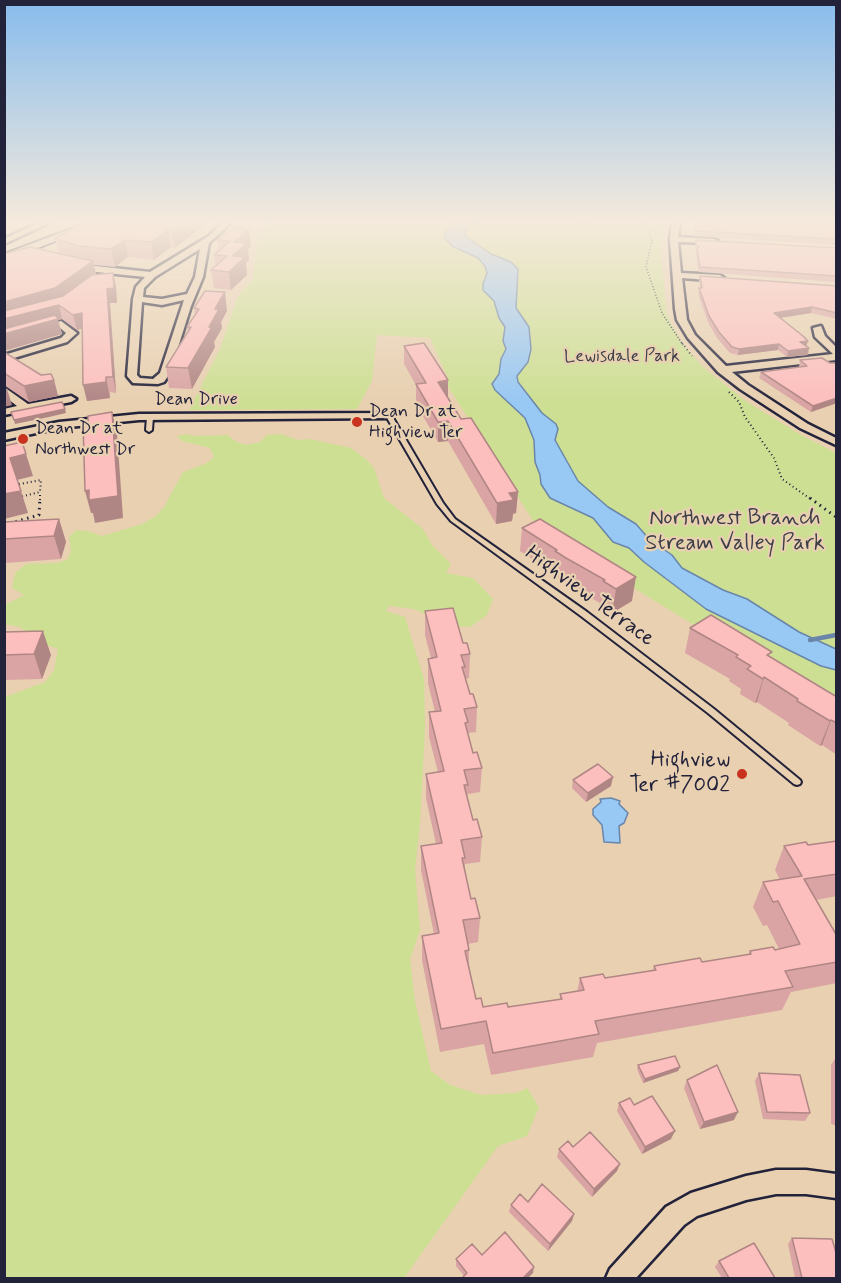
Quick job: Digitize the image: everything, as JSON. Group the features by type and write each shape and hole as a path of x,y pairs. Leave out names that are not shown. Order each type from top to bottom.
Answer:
{"street":[{"path":"144,283 140,287 137,299 132,376 137,381 149,382 160,380 165,373 197,283"},
{"path":"678,283 680,309 686,328 699,346 722,370 766,403 834,439"},
{"path":"137,299 162,302 191,296"},
{"path":"4,340 62,324 72,333 70,338 4,358"},
{"path":"818,328 820,337 837,352"},
{"path":"722,370 837,357"},
{"path":"4,390 25,407"},
{"path":"4,412 71,399"},
{"name":"Dean Drive","path":"4,437 150,417 389,416"},
{"path":"619,1278 675,1216 691,1206 746,1188 776,1182 806,1182 837,1186"}],"lane":[{"name":"Highview Terrace","path":"389,416 440,504 453,520 593,621 711,711 797,782"},
{"path":"149,430 150,417"}],"path":[{"path":"4,525 39,515 40,480 14,486"},
{"path":"13,498 40,492"}],"green space":[{"name":"Northwest Branch Stream Valley Park","path":"250,283 664,283 666,309 670,322 683,344 701,365 744,400 801,435 836,453 836,712 539,530 442,377 447,376 430,338 377,335 372,381 357,409 189,410 220,349 238,296"},
{"path":"186,434 228,435 235,441 246,445 260,442 267,435 281,434 298,440 310,439 351,448 374,468 384,498 423,529 432,545 451,564 446,573 473,578 493,599 487,615 470,627 451,626 414,609 389,606 386,611 405,617 424,679 425,728 415,870 420,930 410,959 415,1001 431,1071 450,1085 481,1095 517,1093 527,1088 539,1107 527,1136 498,1146 404,1278 5,1278 5,697 45,682 54,670 58,649 38,642 20,627 5,624 5,605 24,595 12,588 15,573 26,564 57,563 68,559 71,550 69,537 76,530 102,536 142,524 156,516 164,507 183,472 205,464 214,457 210,448 182,441 177,436"}],"water":[{"path":"517,283 516,308 529,327 531,349 528,362 517,376 518,382 542,413 556,424 558,429 555,440 578,481 608,507 636,524 649,539 672,555 682,568 723,590 747,599 799,632 836,649 836,670 821,666 706,609 629,548 613,542 593,518 550,498 541,484 535,462 534,440 525,418 495,390 492,384 499,374 501,359 506,349 503,341 505,327 499,318 494,301 483,290 483,284"},
{"path":"611,798 620,801 619,804 628,813 624,823 619,826 620,843 604,842 602,825 593,815 593,809 601,802 600,799"}],"building":[{"path":"4,283 62,283 55,288 4,302"},
{"path":"81,283 114,283 114,288 107,289 113,377 106,377 106,382 83,385 82,313 73,315 59,305 4,319 4,311 63,296"},
{"path":"701,283 794,283 837,286 837,313 812,307 774,313 808,341 800,342 809,348 788,351 779,344 739,349 732,347 709,316 699,288 702,288"},
{"path":"205,291 225,292 215,309 219,309 209,327 212,327 188,368 166,367 191,327 187,327 199,309 194,308"},
{"path":"55,315 58,319 4,334 4,329"},
{"path":"424,343 448,380 438,382 461,419 471,418 518,492 509,493 514,500 497,503 448,421 438,422 416,384 426,383 404,346"},
{"path":"4,352 41,375 51,374 54,380 24,386 4,373"},
{"path":"822,358 830,363 837,363 837,398 813,406 761,372 807,366 800,360"},
{"path":"62,402 65,409 14,420 11,412"},
{"path":"112,412 118,496 89,500 89,490 85,491 83,422 88,423 88,416"},
{"path":"22,442 26,454 10,458 21,491 4,494 4,446"},
{"path":"59,519 54,536 4,539 4,522"},
{"path":"540,519 636,577 616,589 522,528"},
{"path":"453,608 463,643 467,643 470,654 461,655 465,667 462,667 470,694 473,694 477,707 464,709 468,722 465,723 473,753 477,752 482,768 464,770 468,785 464,785 473,820 477,819 482,837 461,840 465,858 462,858 471,899 475,898 480,918 463,920 469,950 465,951 476,999 481,998 483,1007 507,1003 508,1007 562,999 560,994 584,990 580,978 603,974 605,978 656,970 654,966 700,958 702,962 751,954 750,951 773,947 775,950 800,944 778,901 773,902 763,882 802,876 784,846 806,842 808,845 837,841 837,874 804,879 837,936 837,962 785,971 793,987 595,1021 599,1034 493,1053 486,1021 441,1029 422,936 439,933 421,846 442,843 426,774 444,771 429,712 441,711 428,659 437,657 425,611"},
{"path":"711,615 772,652 767,655 837,697 837,723 797,701 798,699 764,677 763,679 747,669 751,666 736,657 738,655 690,628"},
{"path":"43,631 34,654 4,655 4,632"},
{"path":"598,764 613,777 588,793 573,780"},
{"path":"675,1056 680,1067 645,1079 638,1065"},
{"path":"837,1057 837,1117 836,1117"},
{"path":"717,1065 738,1112 704,1122 687,1080"},
{"path":"759,1073 800,1075 810,1113 767,1112"},
{"path":"652,1096 675,1131 645,1147 619,1103 630,1098 634,1105"},
{"path":"590,1132 620,1164 594,1189 559,1149 568,1141 573,1147"},
{"path":"542,1184 574,1214 550,1244 511,1205 520,1194 528,1202"},
{"path":"505,1232 534,1267 523,1278 462,1278 467,1273 456,1259 472,1244 482,1255"},
{"path":"792,1238 832,1239 837,1256 837,1278 802,1278"},
{"path":"754,1243 775,1278 729,1278 719,1261"}],"waterway":[{"path":"810,640 836,635"}],"place":[{"name":"Dean Dr at Highview Ter","path":"357,422"},
{"name":"Dean Dr at Northwest Dr","path":"23,439"},
{"name":"Highview Ter #7002","path":"742,774"}],"park label":[{"name":"Lewisdale Park","path":"622,357"}]}
